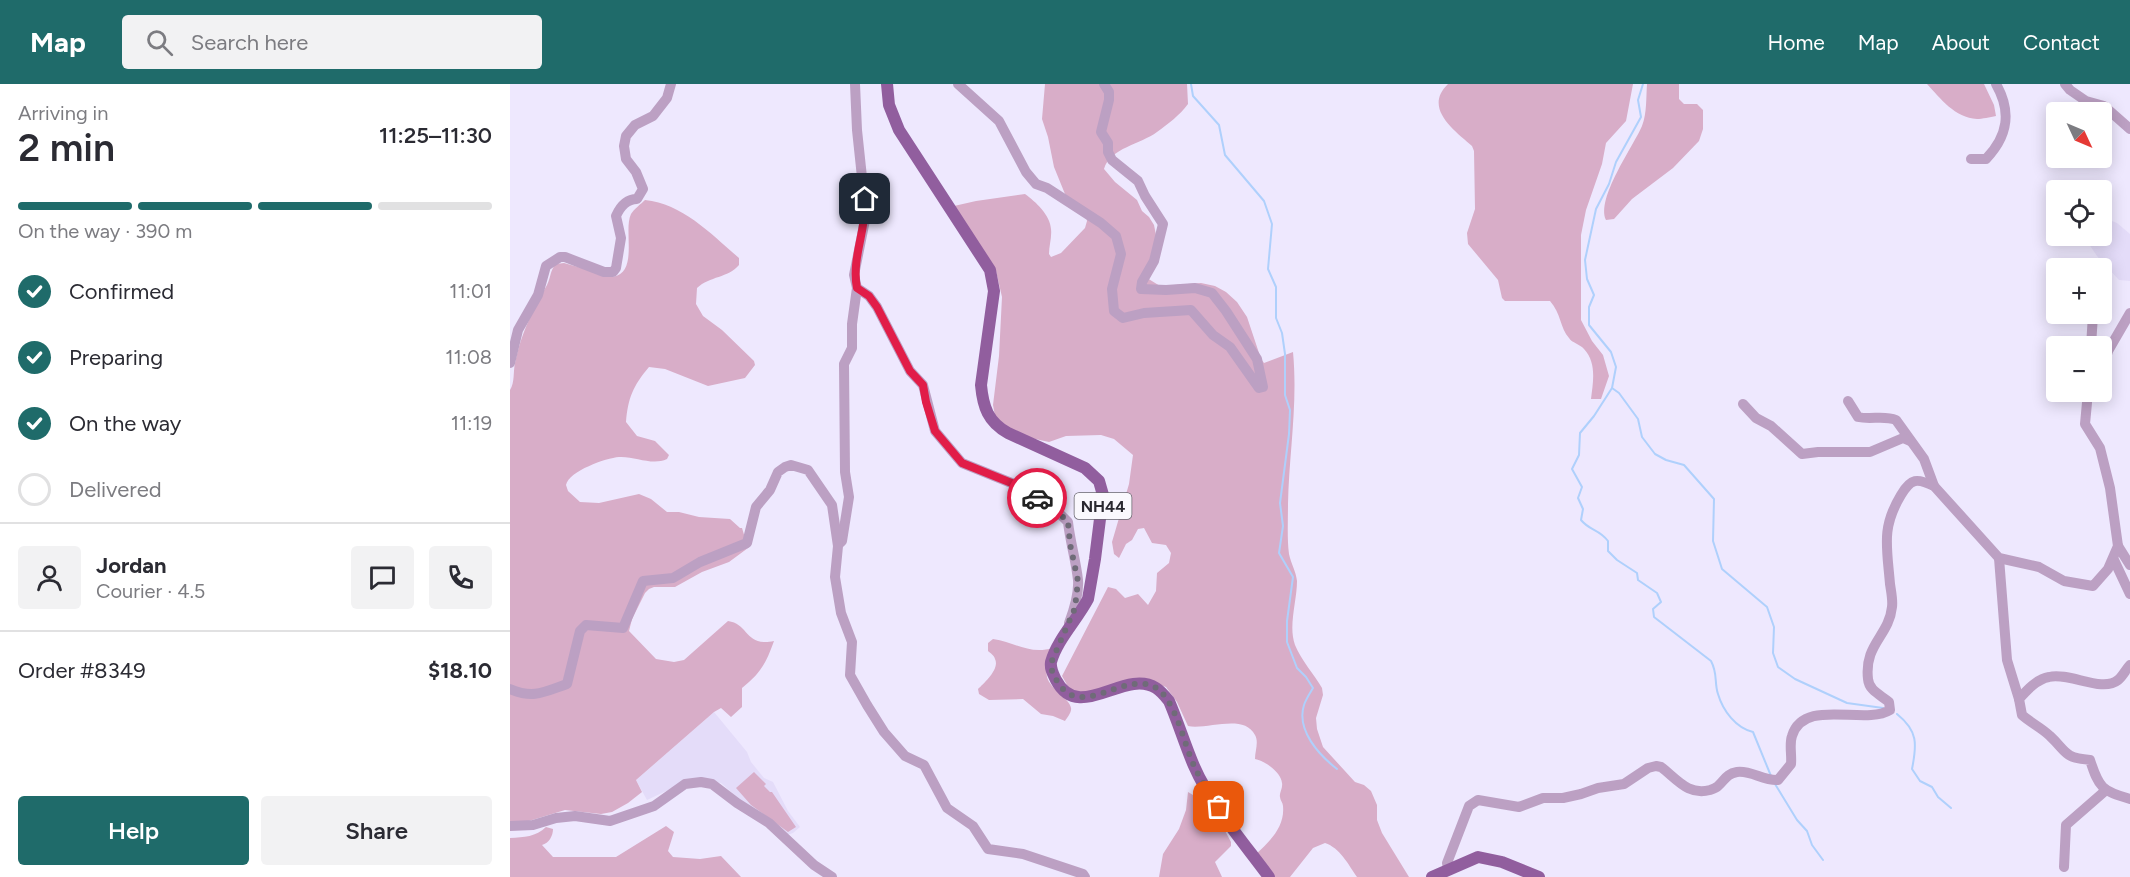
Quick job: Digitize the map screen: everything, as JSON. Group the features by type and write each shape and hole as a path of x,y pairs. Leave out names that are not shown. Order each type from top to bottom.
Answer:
{"main road":[{"name":"NH44","path":"887,84 889,105 899,130 990,270 993,291 981,385 982,401 990,420 1008,433 1085,468 1093,474 1102,488 1103,505 1088,599 1062,640 1051,663 1051,669 1058,684 1070,696 1082,698 1144,684 1155,687 1163,694 1169,701 1194,767 1231,826 1269,877"},
{"path":"1432,877 1478,857 1487,857 1539,877"}],"street":[{"path":"510,363 518,330 538,295 546,266 560,257 565,257 604,272 613,272 616,268 621,238 616,216 623,204 637,199 643,189 636,172 626,159 624,146 626,136 634,125 653,116 668,98 671,84"},
{"path":"838,546 842,541 849,497 845,472 844,364 852,348 852,324 857,288 854,275 866,215 857,130 855,84"},
{"path":"958,84 999,121 1026,172 1036,184 1047,188 1101,223 1116,236 1121,254 1112,289 1114,311 1123,318 1144,313 1191,310 1213,335 1230,347 1259,388 1263,387 1257,359 1212,293 1195,288 1141,289 1142,282 1154,261 1163,224 1138,181 1112,160 1108,152 1108,143 1101,132 1109,100 1109,92 1104,84"},
{"path":"1971,159 1986,159 1997,147 2007,124 2001,93 1996,84"},
{"path":"2066,84 2070,90 2086,101 2104,106 2130,129"},
{"path":"857,288 869,296 877,307 910,371 923,385 935,431 962,463 1014,484 1053,507 1068,522 1078,581 1075,608 1062,640"},
{"path":"2112,344 2130,313"},
{"path":"1848,401 1858,417 1867,419 1889,417 1896,420 1924,459 1934,486"},
{"path":"1448,869 1447,863 1469,806 1478,800 1519,807 1543,798 1563,798 1598,788 1624,784 1648,768 1656,766 1661,767 1691,791 1704,792 1717,788 1724,778 1739,772 1749,772 1770,780 1778,780 1791,764 1791,738 1795,729 1807,718 1818,715 1879,714 1890,710 1889,702 1873,690 1868,678 1869,655 1887,624 1892,607 1886,533 1891,513 1906,487 1914,481 1921,479 1934,486 1999,558 2039,567 2064,581 2093,586 2114,560 2118,546 2110,488 2100,448 2085,424 2087,402"},
{"path":"2085,418 2092,402"},
{"path":"1743,404 1802,454 1870,452 1903,438 1910,441"},
{"path":"510,689 526,696 567,684 580,631 586,625 623,628 643,581 673,578 700,562 747,543 756,507 770,490 778,472 791,465 808,470 832,505 838,546 835,577 841,613 852,642 850,675 884,732 905,756 924,765 947,808 973,826 988,849 1023,854 1083,874 1085,877"},
{"path":"2118,546 2130,565"},
{"path":"1999,558 2007,660 2022,715 2049,735 2064,753 2091,760 2096,778 2105,791 2130,800"},
{"path":"2114,560 2130,594"},
{"path":"2019,699 2037,682 2049,677 2071,677 2109,684 2118,680 2130,665"},
{"path":"510,826 533,825 556,818 575,816 610,821 654,806 685,784 701,782 712,784 769,823 814,865 832,877"},
{"path":"2064,867 2066,825 2105,791"}],"shaded area":[{"path":"1045,84 1187,84 1188,104 1181,112 1157,132 1119,151 1107,162 1104,169 1115,182 1137,200 1142,211 1154,225 1156,235 1147,278 1160,286 1201,283 1215,286 1237,302 1247,317 1264,363 1293,352 1293,428 1288,529 1289,554 1297,581 1293,638 1301,656 1322,688 1323,695 1316,718 1323,747 1355,782 1371,791 1377,805 1377,820 1382,833 1409,877 1357,877 1339,853 1325,843 1313,848 1290,877 1274,877 1256,854 1271,839 1282,821 1283,806 1280,795 1282,783 1279,775 1272,768 1255,759 1257,741 1250,728 1234,724 1188,726 1177,702 1166,687 1144,680 1083,694 1070,690 1062,676 1108,587 1116,589 1125,598 1138,594 1148,605 1156,591 1157,573 1169,563 1171,553 1166,545 1152,543 1144,528 1138,529 1132,540 1126,544 1119,558 1114,554 1112,542 1129,484 1133,455 1114,439 1101,435 1066,436 1049,442 1008,433 996,421 993,405 999,356 1002,297 996,271 954,206 1025,194 1038,205 1048,219 1051,229 1049,254 1051,257 1061,253 1085,228 1086,215 1065,194 1054,167 1042,119"},
{"path":"1448,84 1633,84 1626,121 1606,143 1581,235 1581,320 1592,341 1603,355 1609,376 1601,399 1591,399 1593,373 1588,354 1566,334 1550,301 1505,301 1502,298 1498,280 1468,244 1467,233 1475,209 1474,151 1472,146 1450,126 1440,110 1441,93"},
{"path":"1647,84 1679,84 1679,99 1684,104 1697,104 1703,110 1703,129 1699,141 1673,168 1632,199 1614,219 1606,220 1604,211 1606,199 1644,121"},
{"path":"1927,84 1984,84 1994,105 1996,116 1977,119 1962,115 1943,101"},
{"path":"645,200 672,207 684,214 707,230 739,258 739,265 735,269 697,288 696,304 703,316 722,330 754,361 755,365 745,378 708,386 665,369 649,367 632,393 626,422 637,436 655,441 669,455 667,459 655,462 625,457 606,460 581,470 566,485 568,491 580,502 599,503 639,494 651,499 667,512 730,519 742,528 748,548 729,562 702,572 675,587 654,587 645,593 632,619 629,631 656,659 674,662 684,660 728,621 740,626 758,641 774,641 762,667 742,688 742,707 731,717 721,708 714,712 636,780 642,792 628,803 612,812 601,814 565,810 529,821 510,821 510,390 515,363 524,331 554,266 564,263 613,277 621,274 628,259 628,230 631,214"},
{"path":"2112,221 2117,223 2130,234 2130,281 2119,280 2112,272 2112,258 2097,256 2090,246 2112,246"},
{"path":"993,639 1029,649 1053,648 1047,666 1047,677 1052,686 1070,705 1071,711 1065,721 1041,714 1023,699 989,700 979,694 978,689 991,676 995,667 993,655 988,651 988,643"},
{"path":"714,712 747,752 751,762 764,778 773,782 788,811 800,827 793,833 787,835 746,805 721,783 694,778 647,800 636,780"},
{"path":"754,772 766,784 764,786 772,792 796,827 788,832 751,805 736,788"},
{"path":"1188,792 1209,801 1231,842 1231,846 1215,862 1222,877 1159,877 1163,854 1179,829 1186,810"},
{"path":"666,826 674,832 668,851 673,857 700,859 721,856 741,877 510,877 510,838 534,835 546,827 553,829 552,834 549,841 542,845 553,857 616,857"}],"waterway":[{"path":"1191,84 1193,96 1219,125 1225,155 1264,201 1272,224 1268,269 1276,287 1276,318 1282,333 1285,354 1285,395 1290,410 1280,503 1283,526 1279,553 1293,577 1287,621 1287,642 1297,668 1313,688 1302,714 1306,733 1323,757 1337,769"},
{"path":"1643,84 1638,100 1641,117 1616,162 1609,184 1596,209 1585,260 1587,279 1594,295 1589,307 1589,325 1611,352 1616,367 1612,388 1580,433 1579,455 1572,469 1582,487 1578,498 1583,509 1581,520 1605,537 1608,541 1608,551 1637,573 1638,580 1657,593 1661,602 1653,609 1654,617 1711,661 1723,707 1736,723 1753,732 1771,776"},
{"path":"1612,388 1619,393 1638,419 1642,437 1655,454 1684,465 1714,499 1713,541 1722,569 1767,607 1774,627 1773,653 1778,667 1795,679 1847,703 1883,708"},
{"path":"1897,714 1909,726 1914,738 1915,752 1912,769 1920,781 1932,787 1938,797 1951,808"},
{"path":"1775,784 1797,820 1807,831 1812,845 1823,860"}],"way so far":[{"path":"1037,498 1053,507 1068,522 1078,581 1075,608 1051,663 1051,669 1058,684 1070,696 1082,698 1132,685 1144,684 1155,687 1169,701 1194,767 1219,807"}],"route":[{"path":"865,199 866,215 854,275 857,288 869,296 877,307 910,371 923,385 935,431 962,463 1014,484 1037,498"}]}
